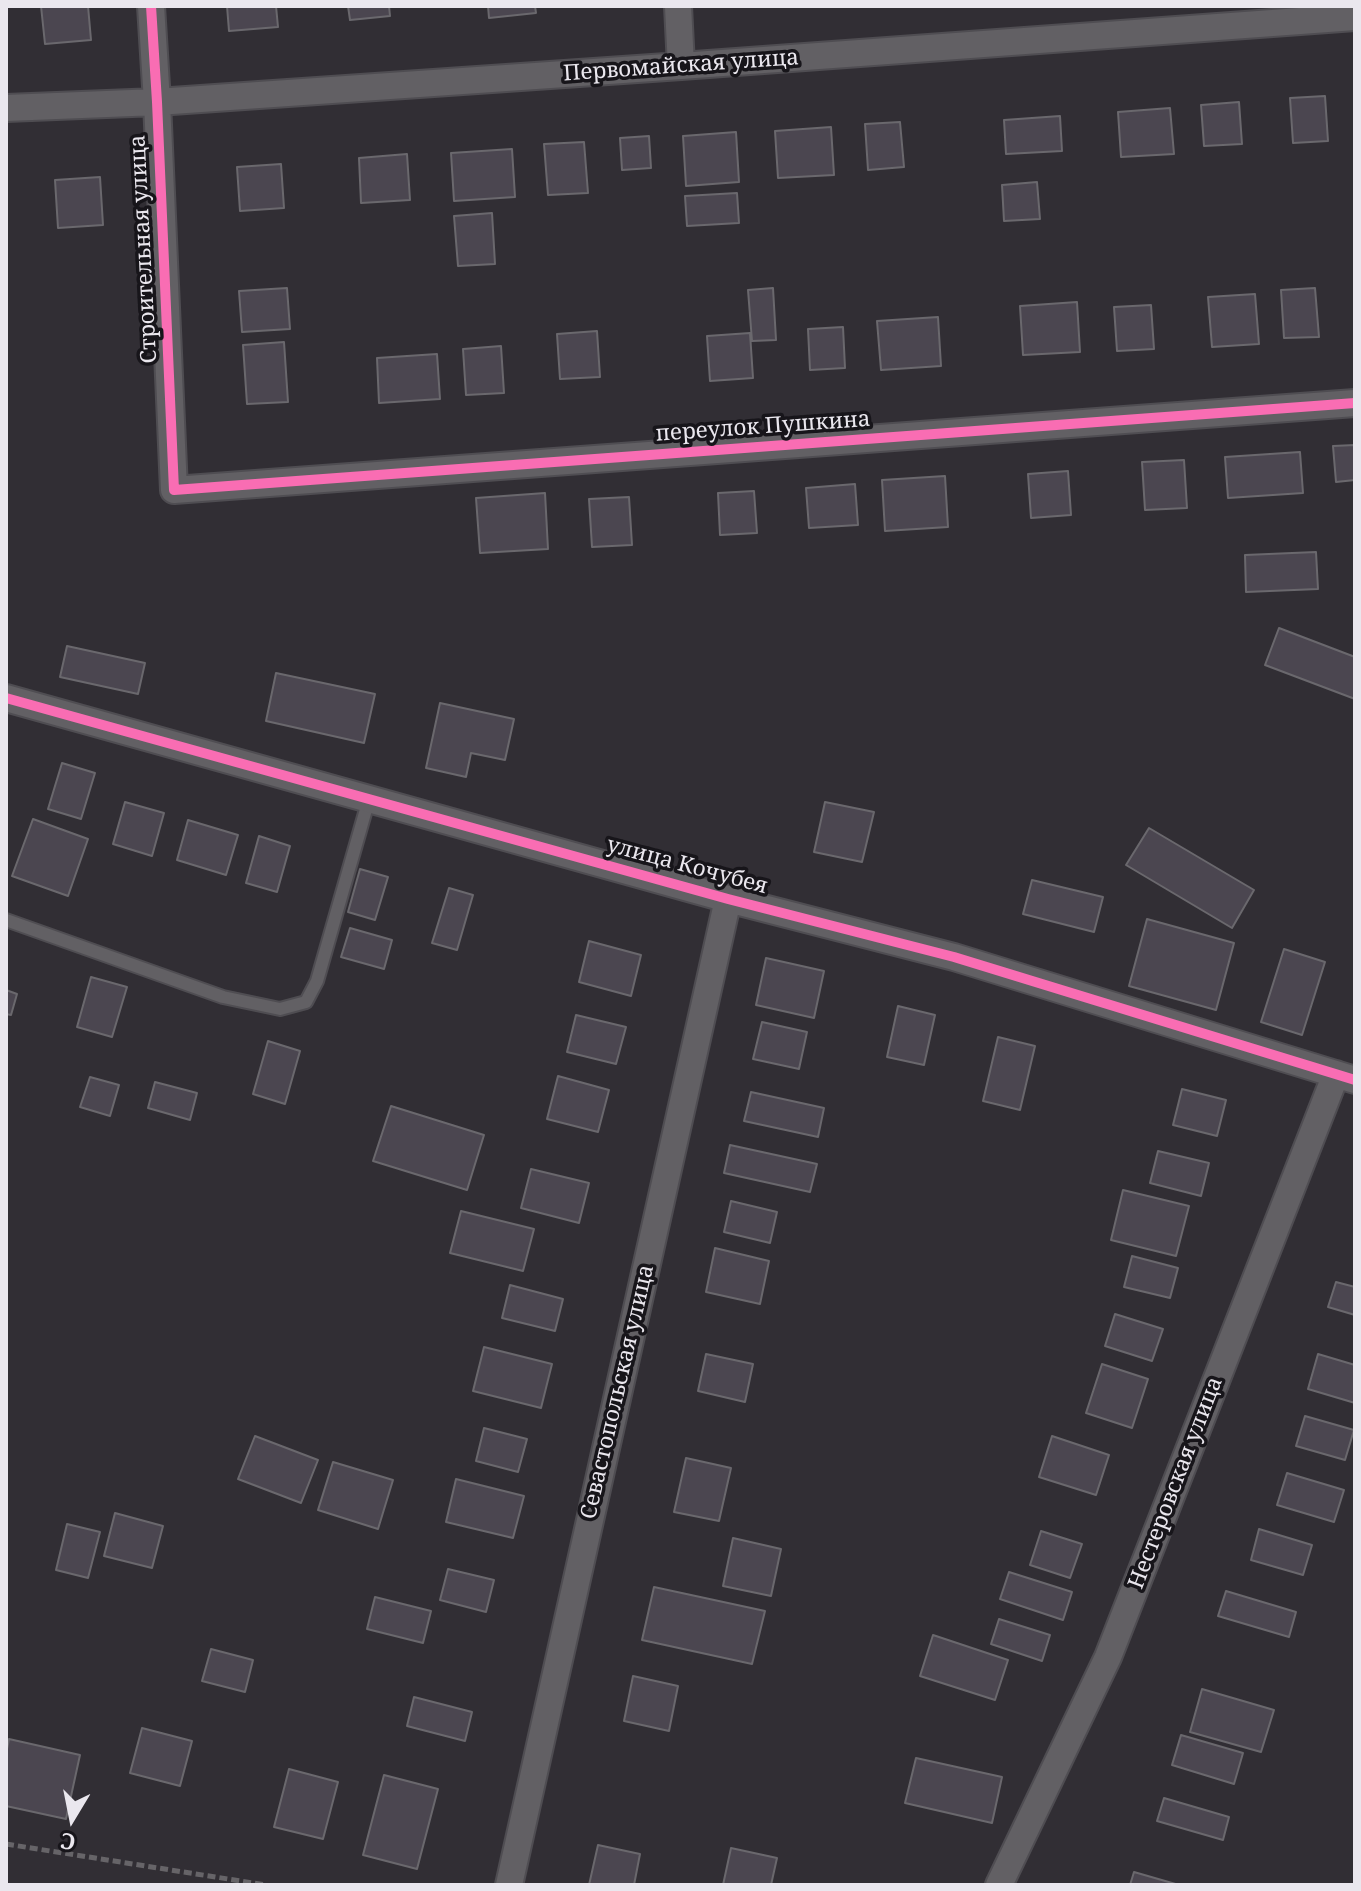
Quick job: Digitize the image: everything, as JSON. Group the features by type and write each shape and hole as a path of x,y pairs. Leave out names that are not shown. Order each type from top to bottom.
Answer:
{"street":[{"name":"Строительная улица","path":"151,6 174,490"},
{"path":"678,6 681,66"},
{"name":"Первомайская улица","path":"6,108 157,102 1355,17"},
{"name":"переулок Пушкина","path":"174,490 1355,403"},
{"name":"улица Кочубея","path":"6,698 728,899 954,957 1346,1077"},
{"name":"Севастопольская улица","path":"509,1885 728,899"},
{"name":"Нестеровская улица","path":"999,1885 1108,1657 1346,1077"}],"lane":[{"path":"6,920 223,997 280,1009 306,1002 317,981 369,798"}],"path":[{"path":"6,1844 266,1885"}],"building":[{"path":"41,6 88,6 91,40 45,44"},
{"path":"227,6 276,6 278,27 229,31"},
{"path":"348,6 389,6 390,16 350,20"},
{"path":"488,6 535,6 536,13 489,18"},
{"path":"1325,96 1328,141 1293,143 1290,98"},
{"path":"1239,102 1242,144 1204,146 1201,105"},
{"path":"1170,108 1174,154 1121,157 1118,112"},
{"path":"1060,116 1062,151 1006,154 1004,120"},
{"path":"900,122 904,167 868,170 865,124"},
{"path":"831,127 834,175 778,178 775,131"},
{"path":"736,132 739,182 686,186 683,136"},
{"path":"649,136 651,168 622,170 620,138"},
{"path":"584,142 588,193 548,195 544,144"},
{"path":"512,149 515,197 454,201 451,153"},
{"path":"407,154 410,200 361,203 359,158"},
{"path":"281,164 284,208 240,211 237,167"},
{"path":"100,177 103,225 58,228 55,180"},
{"path":"1037,182 1040,219 1004,221 1002,185"},
{"path":"737,193 739,223 687,226 685,196"},
{"path":"492,213 495,264 458,266 454,216"},
{"path":"287,288 290,329 242,332 239,291"},
{"path":"773,288 776,340 752,341 748,290"},
{"path":"1315,288 1319,337 1284,338 1281,290"},
{"path":"1255,294 1259,344 1212,347 1208,297"},
{"path":"1077,302 1080,352 1023,355 1020,306"},
{"path":"1151,305 1154,349 1117,351 1114,307"},
{"path":"938,317 941,366 881,370 877,321"},
{"path":"843,327 845,368 810,370 808,329"},
{"path":"597,331 600,377 560,379 557,334"},
{"path":"750,333 753,378 710,381 707,336"},
{"path":"284,342 288,402 247,404 243,345"},
{"path":"501,346 504,393 466,395 463,349"},
{"path":"437,354 440,399 379,403 377,358"},
{"path":"1355,445 1355,480 1336,482 1333,446"},
{"path":"1300,452 1303,493 1228,498 1225,457"},
{"path":"1184,460 1187,508 1145,510 1142,462"},
{"path":"1068,471 1071,515 1031,518 1028,474"},
{"path":"945,476 948,527 885,531 882,480"},
{"path":"855,484 858,525 809,528 806,488"},
{"path":"754,491 757,533 720,535 718,493"},
{"path":"545,493 548,549 480,553 476,498"},
{"path":"629,497 632,545 592,547 589,499"},
{"path":"1316,552 1318,589 1246,592 1245,555"},
{"path":"1279,628 1355,657 1355,699 1265,665"},
{"path":"67,646 145,663 138,694 60,677"},
{"path":"276,673 375,694 364,743 266,721"},
{"path":"440,703 514,719 505,760 471,753 466,777 426,768"},
{"path":"62,763 95,773 81,819 48,809"},
{"path":"125,802 164,813 152,856 113,844"},
{"path":"825,802 874,812 862,862 814,852"},
{"path":"33,819 88,839 68,896 12,876"},
{"path":"188,820 238,835 226,875 177,860"},
{"path":"1149,828 1254,890 1232,928 1126,865"},
{"path":"259,836 290,846 277,892 246,883"},
{"path":"360,869 388,877 375,920 348,912"},
{"path":"1032,880 1103,897 1094,932 1023,914"},
{"path":"449,888 473,895 457,950 432,943"},
{"path":"1147,919 1234,943 1216,1010 1129,986"},
{"path":"350,928 392,940 384,969 341,957"},
{"path":"589,941 641,955 631,996 579,982"},
{"path":"1284,949 1325,962 1302,1035 1261,1022"},
{"path":"766,958 824,971 814,1018 756,1005"},
{"path":"91,977 127,987 112,1037 77,1027"},
{"path":"6,990 17,994 11,1015 6,1014"},
{"path":"898,1006 935,1015 924,1065 887,1057"},
{"path":"576,1015 626,1027 616,1064 567,1052"},
{"path":"762,1022 807,1032 799,1069 753,1059"},
{"path":"998,1037 1035,1046 1020,1110 983,1101"},
{"path":"268,1041 300,1051 285,1104 253,1094"},
{"path":"558,1076 609,1090 598,1132 547,1119"},
{"path":"90,1077 119,1085 110,1116 80,1107"},
{"path":"155,1082 197,1093 190,1120 148,1108"},
{"path":"1182,1089 1226,1100 1217,1136 1173,1125"},
{"path":"751,1092 824,1108 818,1137 744,1121"},
{"path":"391,1106 484,1135 467,1190 373,1161"},
{"path":"730,1145 817,1164 810,1192 724,1173"},
{"path":"1158,1151 1209,1163 1201,1196 1150,1183"},
{"path":"531,1169 589,1183 579,1223 521,1208"},
{"path":"1123,1190 1189,1206 1176,1256 1111,1240"},
{"path":"731,1201 777,1212 770,1243 724,1232"},
{"path":"461,1211 534,1229 523,1271 450,1253"},
{"path":"715,1248 769,1261 760,1304 706,1292"},
{"path":"1132,1256 1178,1268 1170,1298 1124,1287"},
{"path":"1336,1282 1355,1287 1355,1315 1328,1307"},
{"path":"510,1285 563,1299 555,1331 502,1318"},
{"path":"1115,1314 1163,1329 1152,1361 1105,1346"},
{"path":"484,1347 552,1364 541,1408 473,1391"},
{"path":"706,1354 753,1364 745,1402 698,1391"},
{"path":"1318,1354 1355,1365 1355,1403 1308,1389"},
{"path":"1102,1364 1148,1379 1132,1428 1086,1413"},
{"path":"1305,1416 1354,1430 1345,1460 1296,1446"},
{"path":"484,1428 527,1439 518,1472 476,1461"},
{"path":"255,1436 318,1460 301,1503 238,1479"},
{"path":"1052,1436 1109,1455 1096,1495 1039,1477"},
{"path":"686,1458 731,1468 719,1521 674,1512"},
{"path":"333,1462 393,1480 378,1529 318,1510"},
{"path":"1287,1473 1344,1490 1334,1522 1277,1505"},
{"path":"456,1479 524,1496 513,1538 446,1522"},
{"path":"115,1513 163,1526 152,1568 104,1556"},
{"path":"67,1524 100,1532 88,1578 56,1570"},
{"path":"1259,1529 1312,1545 1303,1575 1251,1560"},
{"path":"1041,1531 1082,1544 1070,1578 1030,1565"},
{"path":"733,1538 781,1549 771,1596 723,1586"},
{"path":"448,1569 494,1580 486,1612 440,1600"},
{"path":"1009,1572 1072,1592 1063,1620 1000,1599"},
{"path":"654,1587 765,1611 752,1664 642,1640"},
{"path":"1226,1591 1296,1612 1289,1637 1218,1616"},
{"path":"375,1597 431,1611 423,1643 367,1629"},
{"path":"999,1619 1050,1635 1042,1661 991,1644"},
{"path":"933,1635 1008,1660 995,1700 920,1676"},
{"path":"211,1649 253,1660 245,1692 202,1681"},
{"path":"633,1676 678,1686 669,1731 624,1721"},
{"path":"1202,1689 1274,1710 1261,1752 1190,1732"},
{"path":"414,1697 472,1712 465,1741 407,1726"},
{"path":"142,1728 192,1741 180,1786 130,1773"},
{"path":"1181,1735 1243,1753 1234,1784 1172,1765"},
{"path":"9,1739 80,1755 66,1819 6,1806"},
{"path":"916,1758 1002,1777 992,1823 905,1803"},
{"path":"289,1769 338,1782 323,1839 274,1827"},
{"path":"384,1775 438,1789 417,1869 363,1855"},
{"path":"1164,1798 1229,1817 1223,1840 1157,1821"},
{"path":"598,1845 640,1854 634,1885 589,1885"},
{"path":"731,1848 777,1858 771,1885 723,1885"},
{"path":"1134,1872 1179,1885 1130,1885"}],"cycle path":[{"path":"151,6 174,490 1355,403"},
{"path":"6,698 728,899 954,957 1355,1080"}]}
